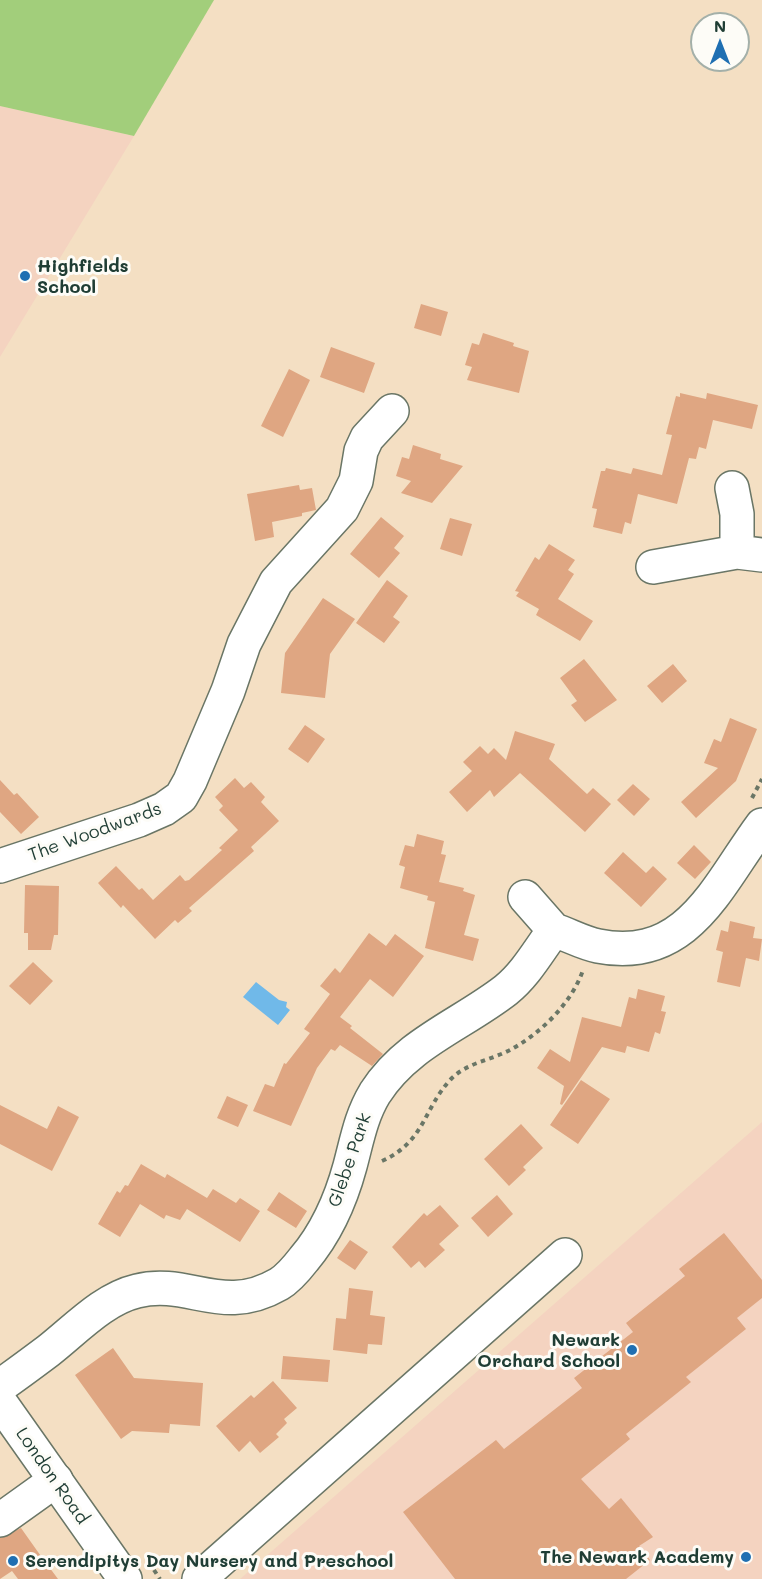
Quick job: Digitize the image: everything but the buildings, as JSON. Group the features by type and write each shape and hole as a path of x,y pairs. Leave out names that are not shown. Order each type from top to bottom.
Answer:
{"street":[{"name":"The Woodwards","path":"0,866 140,820 164,809 181,796 190,781 224,701 239,657 276,582 342,509 356,481 361,451 367,438 392,411"},
{"path":"663,567 750,553 741,501"},
{"path":"525,897 554,930 591,944 631,947 654,943 674,934 697,917 714,897 762,825"},
{"name":"Glebe Park","path":"0,1386 121,1296 154,1287 170,1288 219,1299 239,1299 281,1283 314,1248 325,1229 349,1169 361,1122 368,1106 394,1070 430,1038 508,988 527,969 554,930"},
{"path":"199,1579 566,1254"},
{"name":"London Road","path":"0,1402 125,1579"},
{"path":"0,1520 56,1480"}],"path":[{"path":"349,1169 384,1161 403,1150 421,1130 432,1107 451,1079 471,1066 510,1050 553,1017 571,994 581,976 591,944"}],"shaded area":[{"name":"Highfields School","path":"0,106 134,136 0,357"},
{"name":"Newark Orchard School","path":"762,1122 762,1579 240,1579"}],"green space":[{"path":"0,0 214,0 134,136 0,106"}],"water":[{"path":"256,982 279,1000 287,1002 286,1007 290,1010 278,1025 243,997"}],"place":[{"name":"Highfields School","path":"25,276"},
{"name":"Newark Orchard School","path":"632,1350"},
{"name":"The Newark Academy","path":"746,1557"},
{"name":"Serendipitys Day Nursery and Preschool","path":"13,1561"}]}
